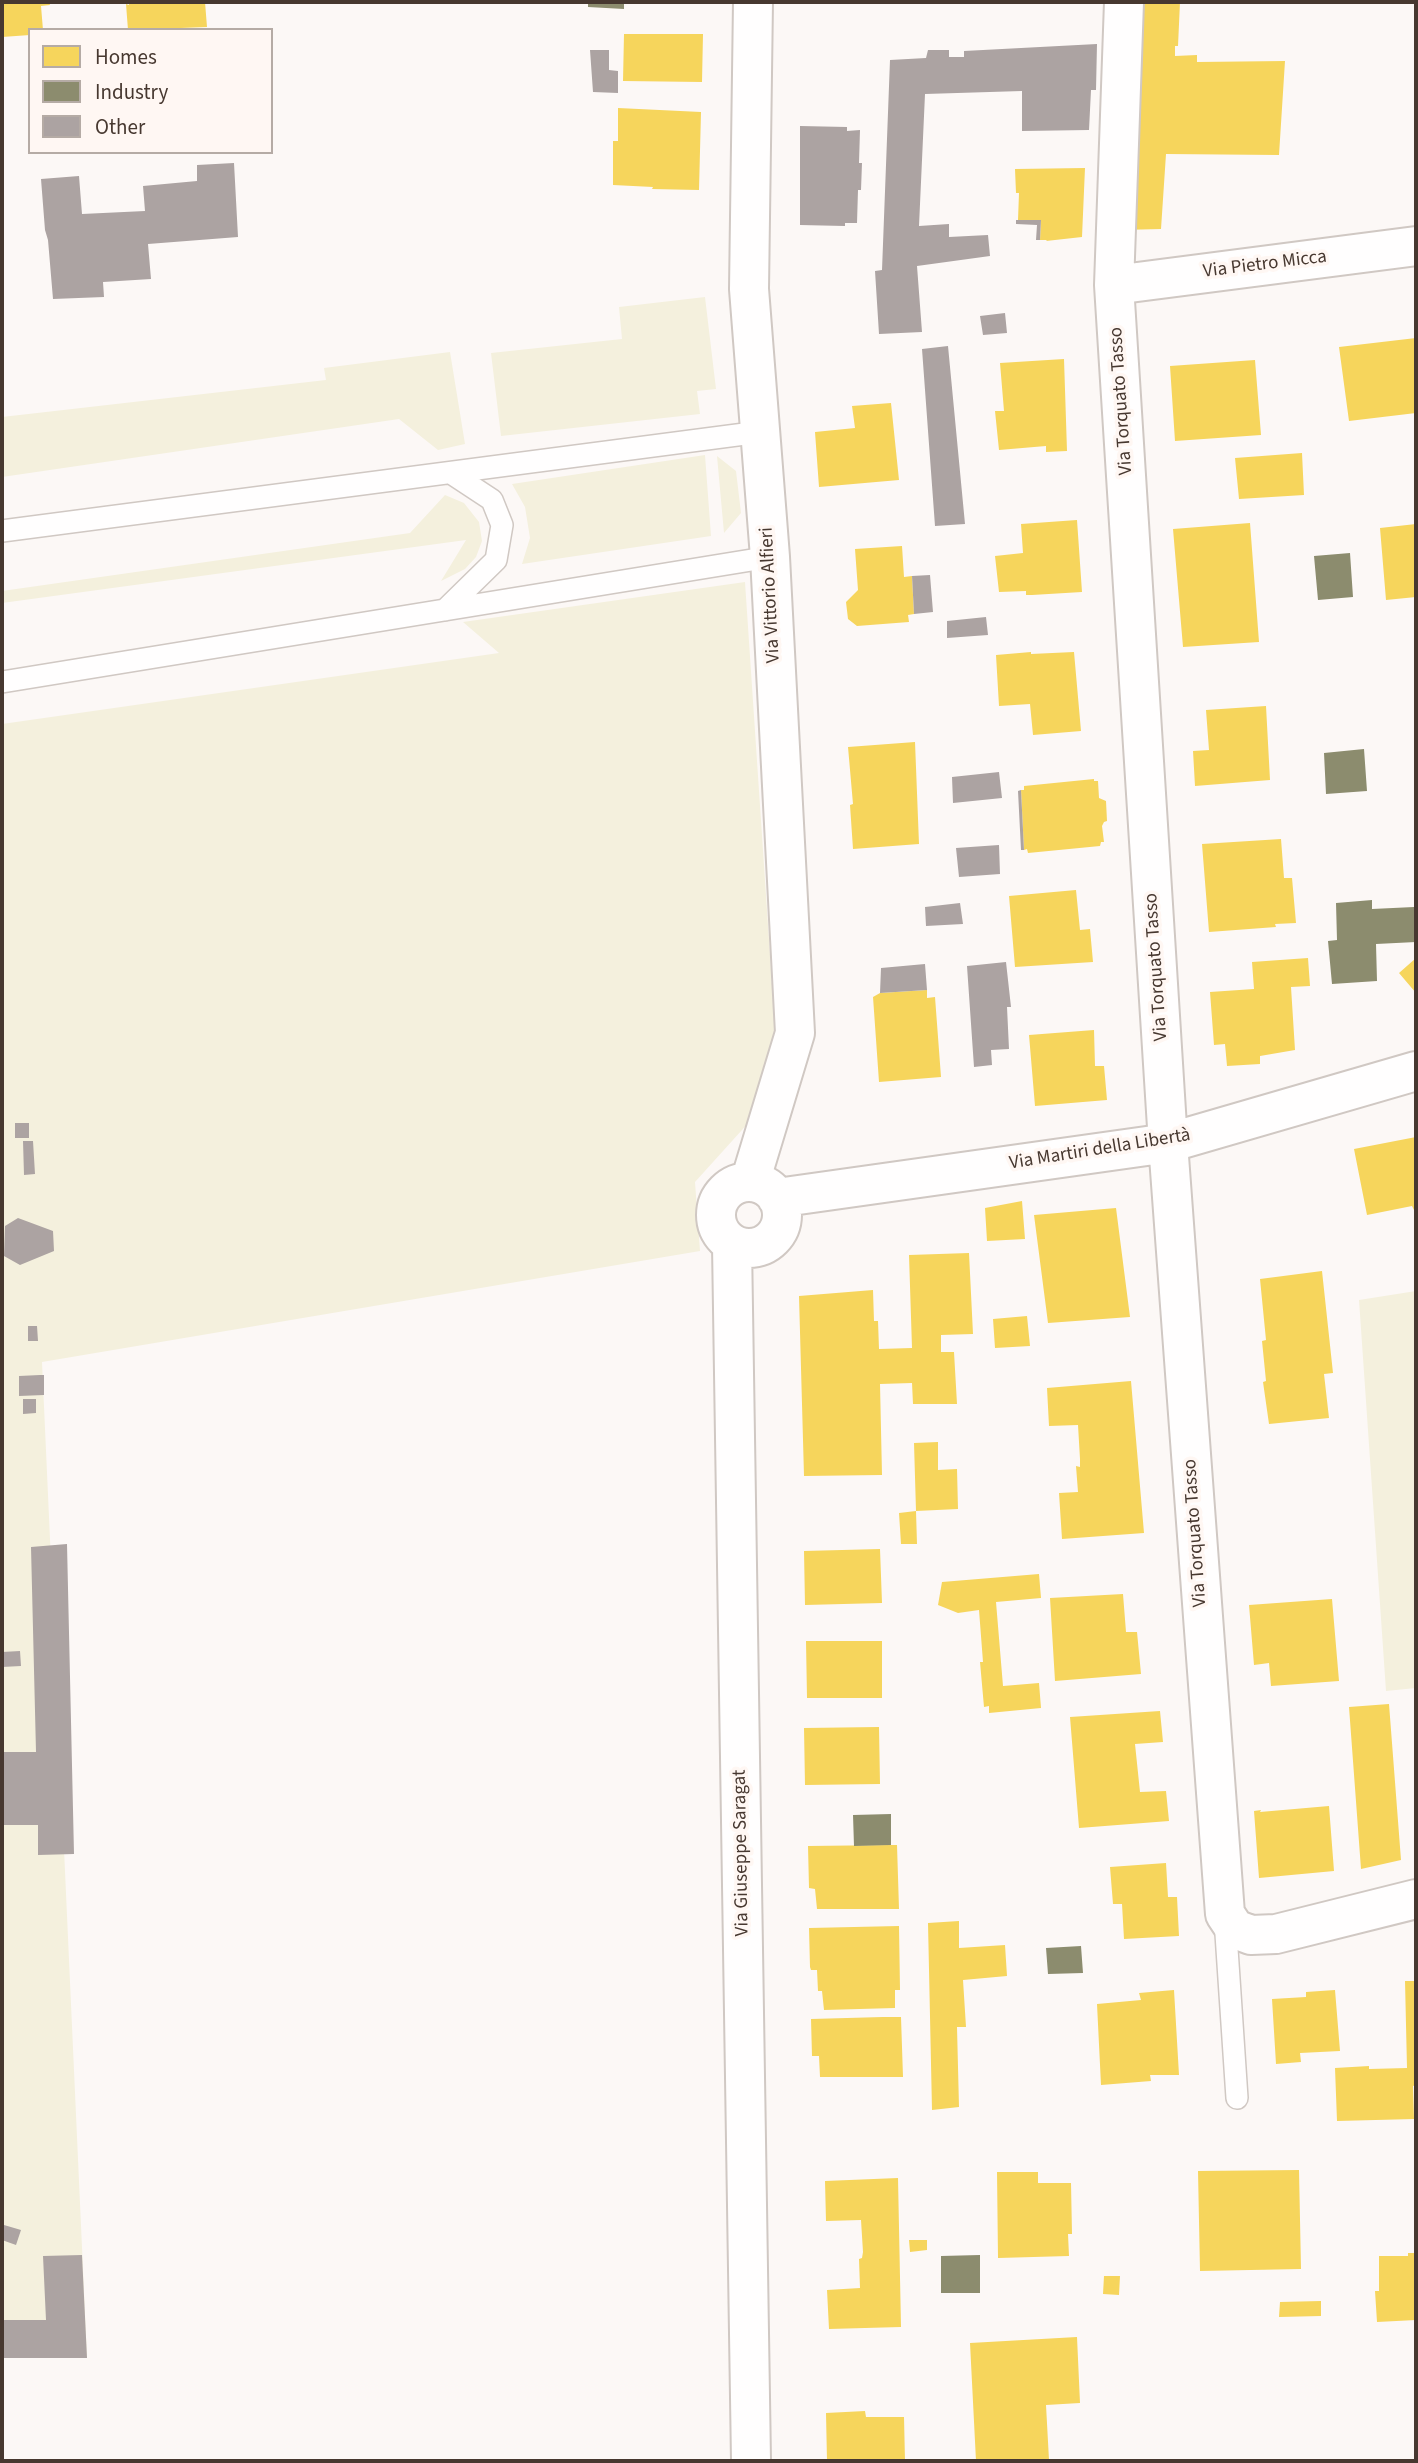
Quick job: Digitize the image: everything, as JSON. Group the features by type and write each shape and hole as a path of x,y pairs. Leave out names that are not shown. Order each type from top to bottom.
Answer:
{"street":[{"name":"Via Vittorio Alfieri","path":"753,2 749,289 769,557 796,1033 764,1190"},
{"name":"Via Torquato Tasso","path":"1124,2 1114,285 1168,1143 1230,1922"},
{"name":"Via Pietro Micca","path":"1114,285 1416,246"},
{"name":"Via Martiri della Libertà","path":"764,1190 1168,1143 1416,1070"},
{"path":"739,1183 764,1190 782,1219 773,1239 754,1249 742,1249 732,1245 723,1238 715,1217 721,1196 739,1183"},
{"name":"Via Giuseppe Saragat","path":"732,1245 751,2461"},
{"path":"1230,1922 1251,1935 1276,1934 1416,1899"}],"lane":[{"path":"2,531 760,432"},
{"path":"445,610 496,560 502,525 492,500 451,473"},
{"path":"2,682 769,557"},
{"path":"1230,1922 1237,2098"}],"shaded area":[{"path":"705,297 716,389 697,391 700,414 501,436 491,353 622,339 619,307"},
{"path":"450,352 465,444 438,450 399,419 2,477 2,417 326,380 324,368"},
{"path":"705,455 711,536 522,564 530,538 525,507 512,484"},
{"path":"717,456 736,471 741,513 724,533"},
{"path":"445,495 464,503 479,522 482,541 476,557 465,569 441,581 466,540 2,603 2,591 410,533"},
{"path":"745,582 779,1089 695,1182 700,1251 42,1362 87,2358 2,2358 2,724 499,653 463,622"},
{"path":"1416,1291 1416,1688 1386,1691 1359,1300"}],"building: Homes":[{"path":"2,2 49,2 50,5 41,6 43,28 28,28 28,35 2,37"},
{"path":"129,2 205,2 207,27 128,28 126,4 129,5"},
{"path":"1127,2 1180,2 1175,56 1197,55 1197,62 1285,61 1279,155 1166,154 1161,229 1121,230"},
{"path":"624,34 703,34 702,82 623,81"},
{"path":"618,108 701,112 699,190 613,185 613,141 618,141"},
{"path":"1085,168 1082,237 1040,240 1041,220 1018,220 1019,193 1016,193 1015,169"},
{"path":"1416,338 1416,413 1349,421 1339,347"},
{"path":"1064,359 1067,451 1046,452 1046,446 999,450 995,411 1004,411 1000,363"},
{"path":"1255,360 1261,435 1175,441 1170,366"},
{"path":"891,403 899,480 819,487 815,432 855,428 852,406"},
{"path":"1302,453 1304,495 1239,499 1235,458"},
{"path":"1077,520 1082,592 1026,595 1026,591 999,592 995,556 1023,553 1021,524"},
{"path":"1250,523 1259,642 1183,647 1173,529"},
{"path":"1416,524 1416,597 1386,600 1380,528"},
{"path":"902,546 904,577 912,576 914,614 908,615 909,622 857,626 848,619 846,602 858,590 855,549"},
{"path":"1074,652 1081,731 1033,735 1030,704 999,706 996,655"},
{"path":"1266,706 1270,780 1195,786 1193,751 1209,750 1206,710"},
{"path":"915,742 919,844 853,849 850,805 853,804 848,747"},
{"path":"1094,779 1098,781 1099,798 1106,801 1107,821 1102,826 1104,842 1101,842 1100,846 1028,853 1027,849 1024,850 1021,790 1024,790 1024,786"},
{"path":"1281,839 1284,878 1292,878 1296,923 1209,932 1202,844"},
{"path":"1076,890 1080,930 1090,929 1093,962 1015,967 1009,896"},
{"path":"1308,958 1310,986 1291,987 1295,1050 1260,1056 1260,1064 1227,1066 1225,1044 1214,1045 1210,992 1254,989 1252,962"},
{"path":"1416,958 1416,993 1399,973"},
{"path":"927,990 927,998 935,997 941,1077 879,1082 873,997 880,993"},
{"path":"1094,1030 1095,1066 1104,1066 1107,1100 1035,1106 1029,1035"},
{"path":"1416,1137 1416,1209 1412,1206 1367,1215 1354,1149"},
{"path":"1022,1201 1025,1239 987,1241 985,1208"},
{"path":"1116,1208 1130,1317 1048,1323 1034,1215"},
{"path":"969,1253 973,1334 941,1335 941,1352 954,1352 957,1404 913,1404 912,1383 880,1384 882,1475 804,1476 799,1296 873,1290 874,1321 878,1321 879,1349 912,1348 909,1255"},
{"path":"1322,1271 1333,1373 1324,1374 1329,1418 1269,1424 1263,1382 1266,1381 1262,1341 1266,1340 1260,1279"},
{"path":"1027,1316 1030,1346 995,1348 993,1319"},
{"path":"1131,1381 1144,1533 1062,1539 1059,1493 1078,1492 1078,1425 1049,1426 1047,1388"},
{"path":"938,1442 938,1470 957,1469 958,1509 916,1511 914,1443"},
{"path":"916,1511 917,1544 901,1544 899,1513"},
{"path":"880,1549 882,1603 805,1605 804,1551"},
{"path":"1039,1574 1041,1598 996,1602 1003,1686 1039,1683 1041,1708 989,1713 989,1706 984,1707 979,1610 958,1613 938,1605 942,1582"},
{"path":"1123,1594 1126,1632 1137,1632 1141,1674 1055,1681 1050,1598"},
{"path":"1332,1599 1339,1681 1271,1686 1269,1663 1254,1665 1249,1605"},
{"path":"806,1641 882,1641 882,1698 807,1698"},
{"path":"1389,1704 1401,1860 1361,1869 1349,1707"},
{"path":"1160,1711 1163,1742 1135,1744 1140,1792 1166,1791 1169,1821 1079,1828 1070,1717"},
{"path":"879,1727 880,1784 805,1785 804,1728"},
{"path":"1329,1806 1334,1871 1259,1878 1254,1811"},
{"path":"897,1845 899,1909 817,1909 815,1889 809,1888 808,1846"},
{"path":"1166,1863 1168,1897 1177,1897 1179,1936 1124,1939 1122,1904 1113,1904 1110,1867"},
{"path":"959,1921 959,1948 1005,1945 1007,1976 963,1980 966,2027 957,2027 959,2107 932,2110 928,1923"},
{"path":"899,1926 900,1990 895,1990 895,2008 824,2010 822,1991 818,1991 817,1970 811,1970 810,1967 809,1928"},
{"path":"1405,1981 1416,1981 1414,2119 1337,2121 1335,2068 1407,2068"},
{"path":"1174,1990 1179,2075 1150,2075 1151,2081 1101,2085 1097,2004 1141,2000 1139,1993"},
{"path":"1335,1990 1340,2051 1300,2053 1301,2062 1276,2064 1272,1999 1306,1997 1306,1992"},
{"path":"901,2017 903,2077 820,2077 819,2056 812,2056 811,2019"},
{"path":"1299,2170 1301,2269 1200,2271 1198,2171"},
{"path":"997,2172 1038,2172 1038,2183 1071,2183 1072,2234 1068,2234 1069,2256 998,2258"},
{"path":"898,2178 901,2327 829,2329 827,2290 860,2288 859,2259 862,2258 863,2252 861,2220 826,2221 825,2181"},
{"path":"909,2240 927,2240 927,2250 910,2252"},
{"path":"1408,2253 1416,2253 1416,2320 1377,2322 1375,2291 1379,2291 1379,2256 1408,2256"},
{"path":"1104,2276 1120,2276 1119,2295 1103,2294"},
{"path":"1321,2301 1321,2316 1279,2317 1280,2302"},
{"path":"1077,2337 1080,2403 1046,2405 1049,2460 976,2461 970,2343"},
{"path":"865,2411 866,2417 904,2417 905,2461 827,2461 826,2413"}],"building: Industry":[{"path":"588,2 624,2 624,9 588,7"},
{"path":"1350,553 1353,597 1318,600 1314,556"},
{"path":"1364,749 1367,791 1326,794 1324,753"},
{"path":"1372,900 1372,909 1414,907 1416,942 1376,944 1377,981 1332,984 1328,941 1337,940 1336,903"},
{"path":"891,1814 891,1845 854,1846 853,1815"},
{"path":"1081,1946 1083,1973 1048,1974 1046,1948"},
{"path":"980,2255 980,2293 941,2293 941,2256"}],"building: Other":[{"path":"1097,44 1096,90 1091,90 1089,130 1022,131 1022,91 925,94 919,226 949,224 949,237 988,235 990,256 917,266 922,332 879,334 875,271 882,270 890,60 926,58 928,50 949,50 949,57 964,57 964,51"},
{"path":"590,50 609,50 609,70 618,71 618,93 593,92"},
{"path":"800,126 847,127 847,131 860,130 859,163 862,163 857,223 845,223 845,226 800,225"},
{"path":"234,163 238,237 148,244 151,279 103,282 104,297 53,299 41,179 79,176 82,214 145,211 143,186 197,181 197,165"},
{"path":"1016,220 1041,220 1040,240 1036,240 1037,225 1016,224"},
{"path":"1005,313 1007,333 983,335 980,316"},
{"path":"948,346 965,524 935,526 922,349"},
{"path":"930,575 933,612 914,614 912,576"},
{"path":"986,617 988,635 947,638 947,621"},
{"path":"999,772 1002,798 953,803 952,777"},
{"path":"1021,790 1024,850 1021,850 1018,791"},
{"path":"999,845 1000,874 959,877 956,848"},
{"path":"960,903 963,924 926,926 925,907"},
{"path":"1006,962 1011,1007 1007,1007 1009,1049 991,1050 992,1065 974,1067 967,966"},
{"path":"925,964 927,990 880,993 881,968"},
{"path":"15,1123 29,1123 29,1138 15,1138"},
{"path":"23,1141 33,1141 35,1174 24,1175"},
{"path":"18,1218 53,1231 54,1251 20,1265 4,1256 5,1226"},
{"path":"28,1326 37,1326 38,1341 28,1341"},
{"path":"44,1375 44,1395 19,1396 19,1376"},
{"path":"23,1399 36,1399 36,1413 23,1414"},
{"path":"67,1544 74,1854 38,1855 38,1825 2,1825 2,1752 36,1752 31,1547"},
{"path":"20,1651 21,1666 2,1667 2,1652"},
{"path":"4,2225 21,2230 16,2245 2,2240"},
{"path":"82,2255 87,2358 2,2358 2,2320 46,2320 43,2256"}]}
